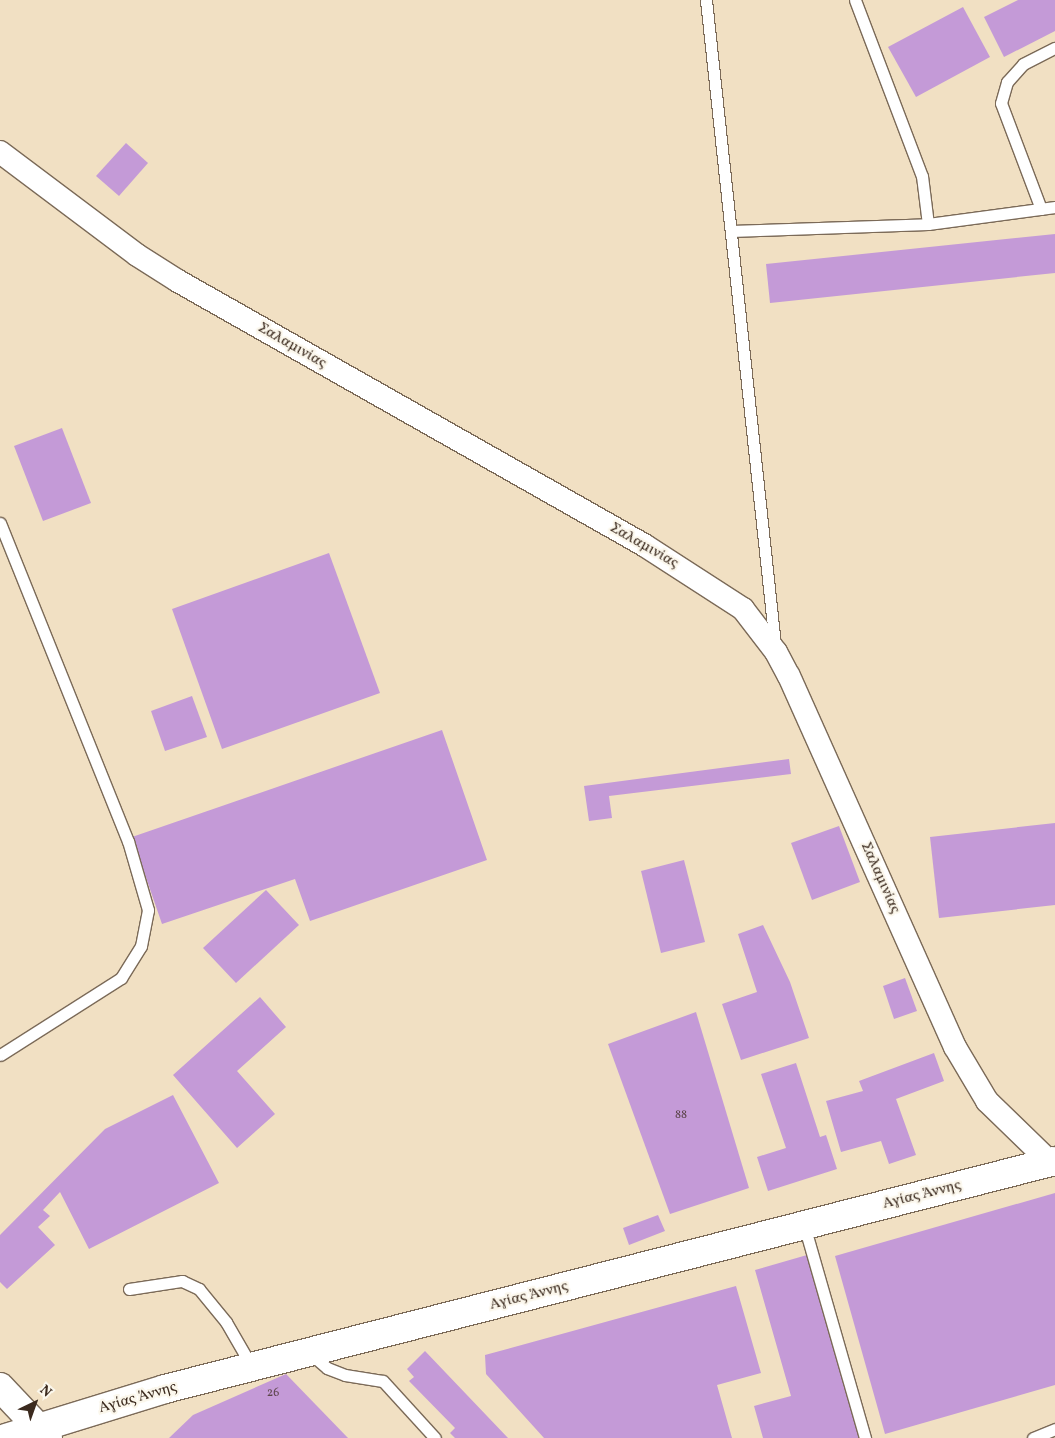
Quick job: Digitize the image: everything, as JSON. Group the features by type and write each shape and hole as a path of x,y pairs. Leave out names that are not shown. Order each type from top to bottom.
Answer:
{"street":[{"name":"Σαλαμινίας","path":"0,152 137,255 178,281 720,592 743,609 776,652 955,1046 987,1101 1053,1162"},
{"name":"Αγίας Άννης","path":"6,1438 43,1433 164,1389 1053,1162"},
{"path":"0,1387 43,1433"}],"lane":[{"path":"706,0 776,652"},
{"path":"855,0 922,176 928,224"},
{"path":"1041,209 1001,102 1007,82 1023,64 1055,48"},
{"path":"732,231 928,224 1055,207"},
{"path":"0,523 128,841 148,910 141,946 122,978 0,1055"},
{"path":"804,1226 865,1438"},
{"path":"129,1289 182,1281 199,1289 226,1322 252,1367"},
{"path":"308,1352 327,1368 383,1381 434,1438"},
{"path":"1033,1438 1055,1429"}],"building":[{"path":"1018,0 1055,0 1055,31 1004,57 984,17"},
{"path":"963,7 990,57 916,97 888,47"},
{"path":"126,143 148,163 119,196 96,176"},
{"path":"1055,234 1055,273 770,303 766,264"},
{"path":"62,428 91,503 43,521 14,446"},
{"path":"329,553 380,693 222,749 172,609"},
{"path":"192,696 207,737 165,751 151,711"},
{"path":"442,730 487,860 310,921 295,879 162,924 132,837"},
{"path":"789,759 791,774 609,796 612,818 589,821 584,786"},
{"path":"1055,823 1055,905 939,918 930,837"},
{"path":"839,826 860,882 812,900 791,843"},
{"path":"684,860 705,942 661,953 641,871"},
{"path":"266,890 299,925 236,983 203,948"},
{"path":"763,925 790,982 809,1038 741,1060 722,1004 757,992 738,934"},
{"path":"905,978 917,1011 894,1019 883,986"},
{"path":"260,997 286,1027 237,1071 275,1114 237,1148 173,1075"},
{"path":"696,1012 749,1188 670,1214 608,1044"},
{"path":"934,1053 944,1081 896,1099 916,1155 889,1164 881,1141 841,1152 826,1101 863,1091 859,1081"},
{"path":"796,1063 820,1137 826,1135 837,1169 768,1191 757,1157 786,1148 761,1074"},
{"path":"173,1095 219,1183 89,1249 60,1192 43,1210 50,1216 38,1227 55,1245 7,1289 0,1282 0,1235 105,1129"},
{"path":"1055,1193 1055,1385 885,1434 835,1256"},
{"path":"658,1215 665,1231 629,1245 623,1228"},
{"path":"807,1255 859,1438 763,1438 754,1406 791,1396 755,1270"},
{"path":"736,1286 761,1373 717,1385 732,1438 544,1438 486,1374 485,1355"},
{"path":"425,1351 508,1438 455,1438 450,1433 455,1428 409,1381 414,1377 407,1369"},
{"path":"286,1374 348,1438 169,1438 193,1415"}]}
